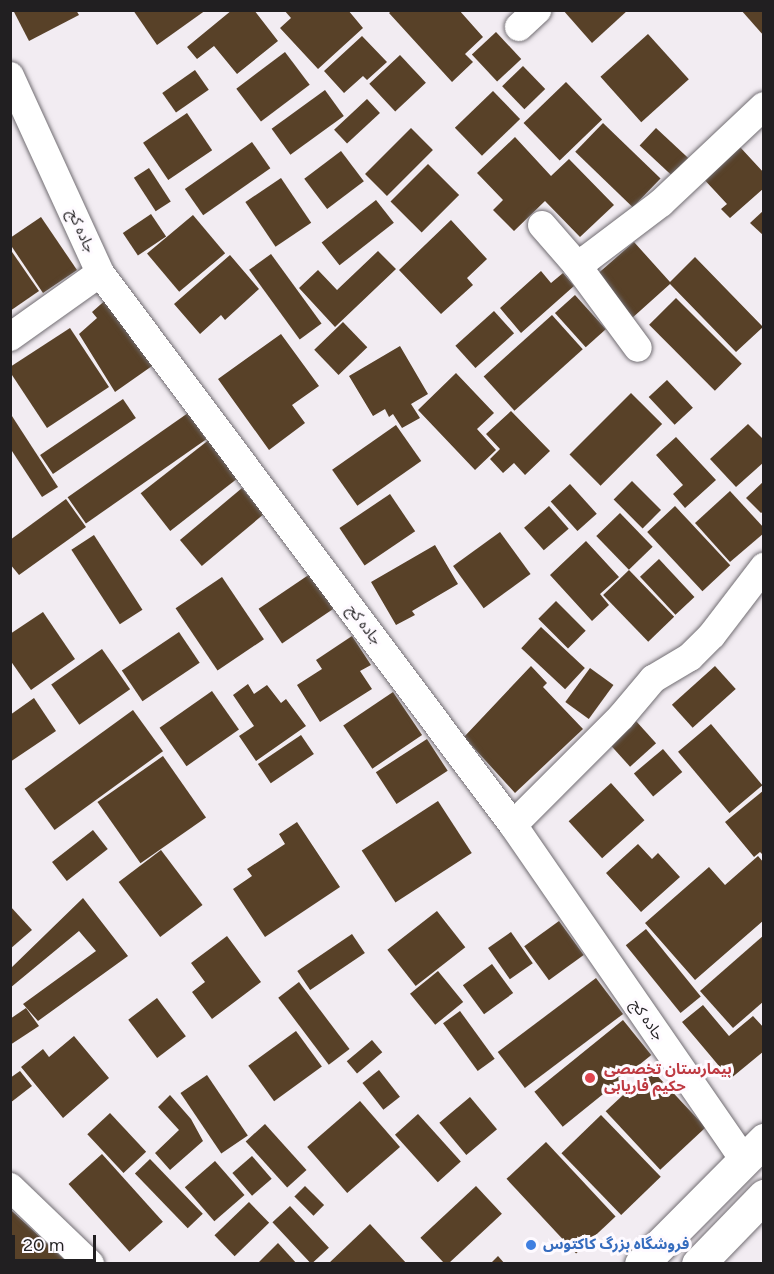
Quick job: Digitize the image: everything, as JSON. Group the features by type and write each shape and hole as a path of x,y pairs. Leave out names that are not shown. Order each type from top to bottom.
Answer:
{"main road":[{"path":"641,1263 754,1150"},
{"path":"699,1263 764,1196"}],"street":[{"name":"جاده کج","path":"10,76 100,273 754,1150"},
{"path":"576,264 587,259 661,203 764,106"},
{"path":"542,225 576,264 638,348"},
{"path":"10,337 100,273"},
{"path":"513,825 621,717 653,680 690,657 712,635 764,567"},
{"path":"10,1187 90,1263"}],"building":[{"path":"13,10 76,10 79,15 29,41"},
{"path":"133,10 206,10 157,45"},
{"path":"232,10 254,10 278,41 237,74 214,46 197,59 187,47"},
{"path":"284,10 348,10 363,28 318,69 280,28 291,18"},
{"path":"392,10 459,10 483,37 465,54 473,62 452,82 389,13"},
{"path":"563,10 628,10 592,43"},
{"path":"741,10 764,10 764,36"},
{"path":"496,32 521,59 497,82 472,55"},
{"path":"648,34 689,79 641,122 600,77"},
{"path":"362,36 387,62 367,80 363,76 344,93 324,71"},
{"path":"285,52 310,85 261,121 236,89"},
{"path":"400,55 426,83 395,111 369,84"},
{"path":"523,66 545,89 524,109 502,86"},
{"path":"195,70 209,90 176,113 162,93"},
{"path":"566,82 602,119 560,160 524,123"},
{"path":"325,90 344,116 290,155 272,129"},
{"path":"493,91 520,119 482,156 455,128"},
{"path":"367,99 380,113 347,144 334,130"},
{"path":"187,113 212,150 168,180 143,143"},
{"path":"603,123 661,179 633,207 575,152"},
{"path":"411,128 433,150 387,196 365,174"},
{"path":"656,128 690,160 674,178 640,146"},
{"path":"515,137 551,176 569,159 614,205 580,237 545,201 514,231 493,210 503,200 477,173"},
{"path":"252,142 270,168 203,215 185,189"},
{"path":"740,147 764,173 764,188 730,218 721,209 727,204 700,175"},
{"path":"341,151 364,181 327,209 304,179"},
{"path":"428,164 459,195 422,233 391,201"},
{"path":"149,168 171,202 156,211 134,178"},
{"path":"281,178 311,223 276,247 245,202"},
{"path":"376,200 394,223 339,265 322,242"},
{"path":"764,210 764,236 750,223"},
{"path":"151,214 166,236 138,255 123,233"},
{"path":"193,215 225,253 179,292 147,254"},
{"path":"41,217 77,270 43,293 10,244 10,238"},
{"path":"451,220 487,259 467,278 473,285 441,314 399,270"},
{"path":"634,242 670,282 695,257 763,327 736,352 670,284 631,319 594,277"},
{"path":"10,249 39,291 10,311"},
{"path":"378,251 396,269 335,327 299,288 318,270 337,290"},
{"path":"271,254 322,324 300,339 249,270"},
{"path":"230,255 259,289 225,320 221,315 200,334 174,304"},
{"path":"541,271 551,283 563,273 574,286 521,333 500,308"},
{"path":"575,295 606,329 586,347 555,313"},
{"path":"109,297 162,359 115,392 79,334 97,318 92,312"},
{"path":"676,298 742,364 715,391 649,325"},
{"path":"494,311 514,333 475,368 455,346"},
{"path":"552,315 583,349 514,411 484,377"},
{"path":"343,322 367,347 339,375 314,350"},
{"path":"70,328 109,387 47,428 10,372 10,367"},
{"path":"281,334 319,386 292,405 305,423 269,450 218,379"},
{"path":"400,346 428,394 411,404 420,418 402,428 393,414 389,417 385,409 373,416 349,376"},
{"path":"456,373 494,413 477,429 496,450 475,470 418,410"},
{"path":"667,380 693,408 675,425 649,397"},
{"path":"631,393 662,424 601,486 569,455"},
{"path":"123,399 136,418 53,474 40,455"},
{"path":"511,411 550,451 525,475 514,463 503,473 490,459 500,449 486,434"},
{"path":"10,413 58,487 42,497 10,448"},
{"path":"188,413 206,439 86,524 68,497"},
{"path":"748,424 764,440 764,462 736,487 710,459"},
{"path":"396,425 421,461 357,506 332,470"},
{"path":"676,437 716,480 685,508 673,494 683,485 656,455"},
{"path":"210,439 240,477 170,531 141,493"},
{"path":"632,481 661,510 643,528 614,499"},
{"path":"764,481 764,511 761,513 746,498"},
{"path":"570,484 597,514 577,531 551,501"},
{"path":"242,488 264,514 202,566 180,540"},
{"path":"730,491 764,528 764,533 730,562 695,523"},
{"path":"390,494 415,531 365,565 339,528"},
{"path":"66,499 86,527 19,575 10,564 10,540"},
{"path":"549,506 569,529 544,550 524,528"},
{"path":"675,506 730,565 702,591 647,532"},
{"path":"620,513 653,547 629,570 596,536"},
{"path":"500,532 531,574 484,608 453,566"},
{"path":"94,535 142,610 120,624 71,550"},
{"path":"586,541 619,577 600,594 609,605 592,621 550,575"},
{"path":"435,545 458,584 412,611 415,615 396,625 371,582"},
{"path":"659,559 694,597 675,615 640,577"},
{"path":"629,570 674,617 648,642 603,595"},
{"path":"310,574 333,609 282,643 259,609"},
{"path":"222,577 264,639 218,670 176,608"},
{"path":"556,601 586,631 568,648 538,619"},
{"path":"43,612 75,659 31,690 10,660 10,634"},
{"path":"541,627 585,668 565,689 521,648"},
{"path":"179,632 200,663 142,701 122,671"},
{"path":"352,636 371,665 360,671 372,689 320,722 297,685 322,669 316,660"},
{"path":"102,649 130,689 79,725 51,685"},
{"path":"531,666 547,683 543,687 583,729 515,793 464,737"},
{"path":"715,666 736,689 693,728 672,705"},
{"path":"590,668 613,685 589,719 565,702"},
{"path":"248,684 254,694 267,685 281,703 286,699 306,726 256,761 239,736 254,726 233,695"},
{"path":"212,691 239,730 187,766 160,728"},
{"path":"393,692 422,735 372,769 343,726"},
{"path":"34,698 56,731 10,762 10,715"},
{"path":"133,710 163,751 55,830 25,789"},
{"path":"636,721 656,743 630,767 610,744"},
{"path":"711,724 762,785 729,813 678,752"},
{"path":"301,735 314,754 271,783 258,764"},
{"path":"427,739 448,771 397,804 376,772"},
{"path":"663,749 682,772 653,796 634,773"},
{"path":"163,756 206,817 140,863 97,802"},
{"path":"611,783 644,820 602,858 569,821"},
{"path":"764,790 764,856 760,852 754,857 725,822"},
{"path":"438,801 472,853 395,903 362,851"},
{"path":"297,822 340,887 265,937 233,889 252,876 247,869 285,844 279,834"},
{"path":"93,830 108,849 67,881 52,862"},
{"path":"638,844 652,859 658,853 680,877 641,912 606,873"},
{"path":"161,850 203,905 160,937 119,882"},
{"path":"758,856 764,863 764,920 695,980 645,923 709,867 725,885"},
{"path":"83,898 128,956 38,1021 23,1004 96,951 79,931 10,988 10,969"},
{"path":"10,906 32,930 10,949"},
{"path":"437,911 465,947 416,986 387,950"},
{"path":"559,921 584,955 549,980 524,946"},
{"path":"646,929 701,997 681,1013 626,945"},
{"path":"511,932 533,963 510,979 488,948"},
{"path":"352,934 365,953 310,990 297,971"},
{"path":"764,935 764,1001 733,1028 700,991"},
{"path":"227,936 261,982 212,1019 192,992 205,982 191,963"},
{"path":"492,964 513,993 484,1014 463,985"},
{"path":"438,971 463,1002 435,1025 410,994"},
{"path":"596,978 623,1014 525,1088 498,1052"},
{"path":"299,982 350,1049 329,1065 278,998"},
{"path":"157,998 186,1036 157,1058 128,1020"},
{"path":"703,1005 729,1036 753,1016 764,1028 764,1051 730,1079 682,1022"},
{"path":"26,1008 39,1026 10,1045 10,1019"},
{"path":"460,1011 495,1059 478,1071 443,1023"},
{"path":"623,1020 651,1055 563,1127 534,1092"},
{"path":"296,1031 322,1067 274,1101 248,1066"},
{"path":"74,1036 109,1078 63,1118 21,1067 43,1049 49,1057"},
{"path":"372,1040 382,1052 357,1073 347,1061"},
{"path":"651,1069 706,1128 660,1170 606,1111"},
{"path":"379,1070 400,1097 383,1110 362,1083"},
{"path":"20,1071 32,1086 10,1103 10,1078"},
{"path":"207,1075 248,1136 221,1153 180,1093"},
{"path":"170,1095 191,1119 203,1141 170,1170 155,1153 179,1130 158,1107"},
{"path":"470,1097 497,1129 466,1155 439,1123"},
{"path":"360,1101 400,1147 347,1193 307,1147"},
{"path":"110,1113 146,1152 123,1173 87,1134"},
{"path":"418,1114 461,1162 438,1182 395,1135"},
{"path":"601,1115 661,1177 621,1215 561,1153"},
{"path":"265,1124 306,1170 287,1187 246,1141"},
{"path":"546,1142 616,1217 576,1253 507,1179"},
{"path":"102,1154 163,1222 129,1252 69,1184"},
{"path":"252,1156 272,1179 252,1196 232,1173"},
{"path":"150,1159 203,1214 188,1228 135,1174"},
{"path":"215,1161 245,1195 214,1221 185,1187"},
{"path":"305,1186 324,1205 313,1216 294,1197"},
{"path":"476,1186 502,1214 448,1264 445,1264 420,1238"},
{"path":"249,1202 269,1223 235,1256 214,1235"},
{"path":"290,1206 329,1248 311,1264 272,1222"},
{"path":"12,1211 69,1264 10,1264"},
{"path":"370,1224 407,1264 328,1264"},
{"path":"278,1243 297,1264 257,1264"},
{"path":"498,1256 505,1264 490,1264"}],"place":[{"name":"بیمارستان تخصصی حکیم فاریابی","path":"590,1078"},
{"name":"فروشگاه بزرگ کاکتوس","path":"531,1245"}]}
